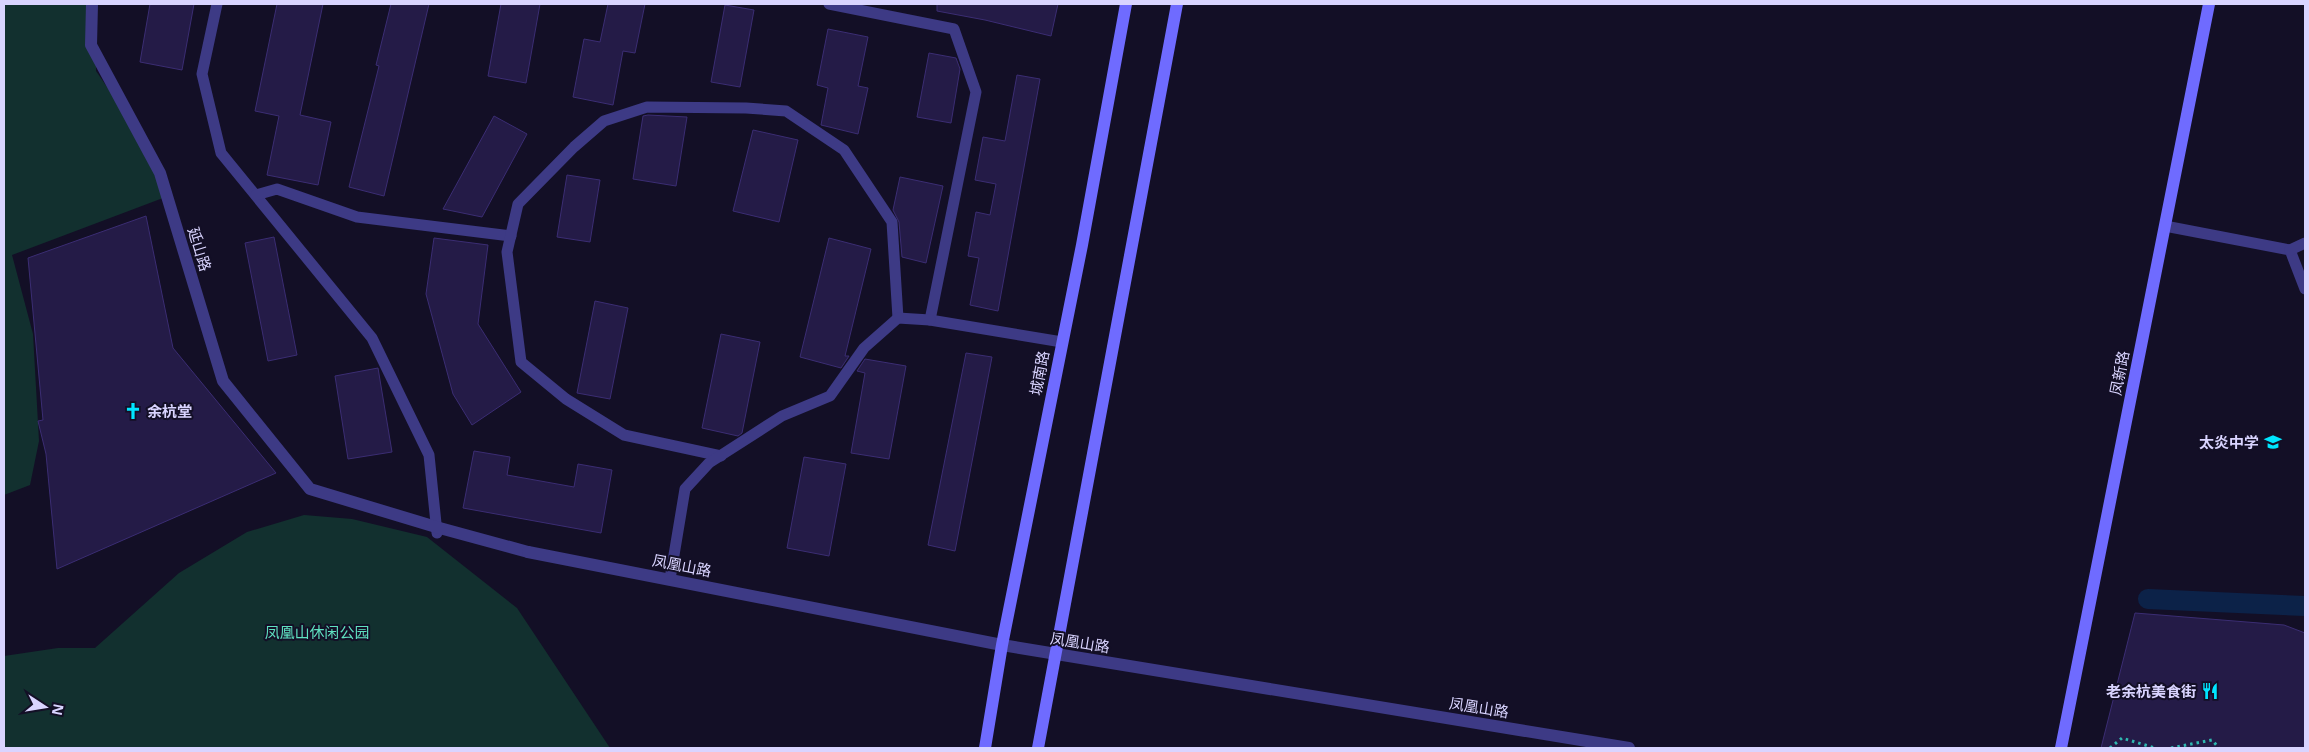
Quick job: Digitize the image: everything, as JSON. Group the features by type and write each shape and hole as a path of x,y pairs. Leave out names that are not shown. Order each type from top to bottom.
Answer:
{"main road":[{"name":"城南路","path":"984,748 1002,645 1126,4"},
{"path":"1038,748 1177,4"},
{"name":"凤新路","path":"2060,748 2209,4"}],"street":[{"name":"延山路","path":"92,4 91,45 160,173 223,381 310,488"},
{"name":"凤凰山路","path":"310,488 437,530 528,552 1002,645 1629,748"}],"lane":[{"path":"217,4 202,74 221,153 372,338 429,456 437,530"},
{"path":"829,4 954,29 976,92 930,320"},
{"path":"721,456 624,435 566,399 521,362 507,252 518,204 574,147 604,121 647,107 746,108 786,111 844,150 892,222 898,318"},
{"path":"256,195 277,189 357,217 511,236"},
{"path":"2165,226 2290,250 2305,242"},
{"path":"2290,250 2305,289"},
{"path":"670,579 685,489 709,463 782,416 830,396 864,348 898,318 930,320 1062,342"}],"path":[{"path":"2110,748 2122,738 2155,748"},
{"path":"2171,748 2212,740 2218,748"}],"green space":[{"path":"4,4 97,4 96,71 159,163 163,198 12,255 33,334 39,441 30,485 4,495"},
{"name":"凤凰山休闲公园","path":"304,515 352,519 427,537 517,608 610,748 4,748 4,656 58,648 95,648 179,573 247,532"}],"building":[{"path":"150,4 194,4 182,70 140,62"},
{"path":"277,4 323,4 300,115 331,122 318,185 267,175 279,116 255,111"},
{"path":"391,4 429,4 384,196 349,187 379,66 376,65"},
{"path":"501,4 540,4 526,83 488,76"},
{"path":"608,4 645,4 635,53 623,51 613,105 573,97 584,39 600,42"},
{"path":"937,4 1058,4 1051,36 937,11"},
{"path":"725,5 754,10 740,87 711,82"},
{"path":"828,29 868,37 858,86 868,88 858,134 821,125 828,88 817,85"},
{"path":"929,53 956,58 960,69 951,123 917,117"},
{"path":"1017,75 1040,79 998,311 970,305 979,258 968,256 976,212 990,215 996,184 975,180 983,137 1005,141"},
{"path":"494,116 527,134 482,217 443,209"},
{"path":"643,116 687,117 676,186 633,179"},
{"path":"753,130 798,140 779,222 733,211"},
{"path":"567,175 600,180 590,242 557,237"},
{"path":"900,177 943,186 926,263 902,257 899,222 893,210"},
{"name":"余杭堂","path":"146,216 173,348 276,473 57,569 46,454 38,421 43,420 28,258"},
{"path":"274,237 297,355 268,361 245,243"},
{"path":"434,238 488,245 478,324 521,392 472,425 453,394 426,294"},
{"path":"829,238 871,249 845,356 849,356 841,368 800,357"},
{"path":"595,301 628,308 610,399 577,393"},
{"path":"721,334 760,342 742,433 738,436 702,428"},
{"path":"966,353 992,357 955,551 928,545"},
{"path":"865,359 906,366 889,459 851,453 865,373 857,371"},
{"path":"378,368 392,452 348,459 335,376"},
{"path":"474,451 510,457 507,475 574,487 578,464 612,470 601,533 463,508"},
{"path":"804,457 846,464 829,556 787,548"},
{"name":"老余杭美食街","path":"2135,613 2284,625 2305,633 2305,748 2101,748"}],"waterway":[{"path":"2148,599 2305,606"}],"place":[{"name":"余杭堂","path":"133,411"},
{"name":"太炎中学","path":"2273,442"},
{"name":"老余杭美食街","path":"2210,691"}]}
